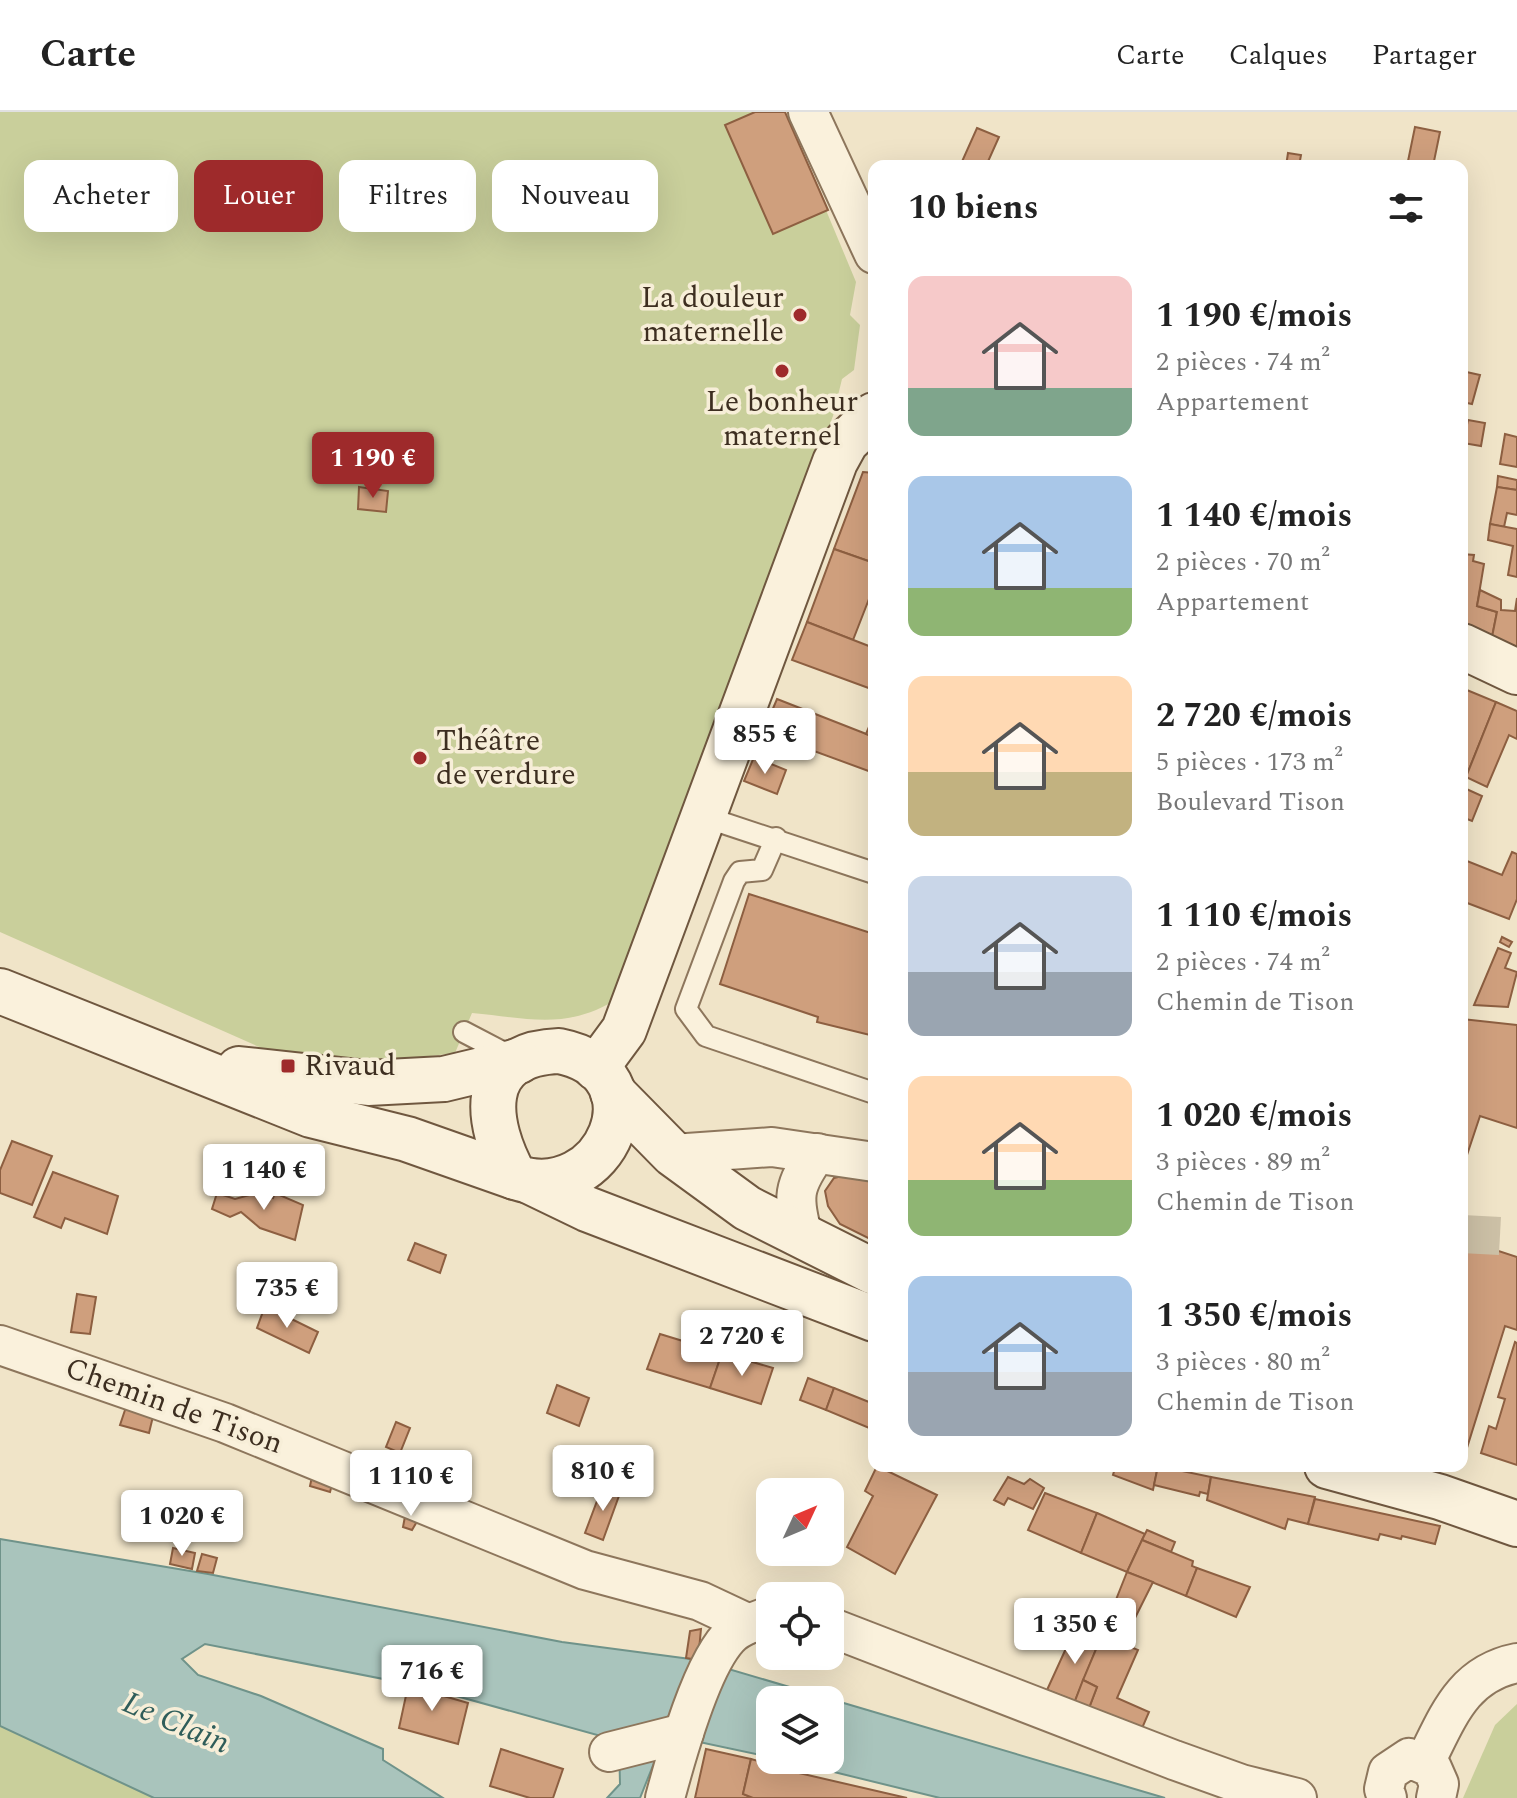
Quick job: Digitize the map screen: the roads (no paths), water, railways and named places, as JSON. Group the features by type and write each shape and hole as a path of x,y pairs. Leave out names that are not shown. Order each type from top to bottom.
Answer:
{"main road":[{"path":"523,1180 582,1170 605,1150 616,1117 605,1080 703,800 835,462 846,442 868,421"},
{"path":"1468,649 1517,672"},
{"path":"0,991 148,1047 311,1115 407,1139 523,1180 587,1209 868,1317"},
{"path":"148,1047 264,1074 368,1083 428,1081 519,1061 537,1053 559,1051 580,1056 673,1154 747,1208 868,1269"},
{"path":"519,1061 498,1085 491,1115 502,1154 523,1180"},
{"path":"605,1150 673,1154"},
{"path":"1349,1472 1440,1497 1517,1524"}],"street":[{"path":"808,112 868,241"},
{"path":"673,1154 758,1147 868,1161"},
{"path":"803,1236 796,1210 795,1190 817,1153"},
{"name":"Chemin de Tison","path":"0,1345 225,1423 585,1570 756,1619"},
{"name":"Chemin de Tison","path":"665,1798 682,1740 711,1663 732,1634 756,1622"},
{"path":"844,1632 1188,1765 1241,1784 1297,1798"},
{"path":"1425,1762 1451,1710 1465,1692 1480,1676 1496,1667 1517,1663"},
{"path":"616,1749 682,1740"},
{"path":"1385,1798 1385,1780 1394,1765 1409,1758 1425,1762 1437,1775 1436,1798"}],"lane":[{"path":"703,800 776,838 868,871"},
{"path":"776,838 767,865 762,870 740,872 734,881 686,1009 706,1036 868,1091"},
{"path":"464,1032 519,1061"}],"water":[{"name":"Le Clain","path":"0,1539 208,1574 562,1642 698,1660 786,1686 756,1686 756,1754 690,1740 660,1748 640,1798 607,1798 620,1784 619,1741 431,1689 432,1681 411,1678 409,1684 205,1644 182,1659 198,1675 261,1696 383,1749 383,1760 443,1798 154,1798 0,1726"},
{"path":"844,1703 1165,1798 940,1798 842,1774"}],"tunnel":[{"path":"1468,1234 1517,1237"}],"place":[{"name":"La douleur maternelle","path":"800,315"},
{"name":"Le bonheur maternel","path":"782,371"},
{"name":"Théâtre de verdure","path":"420,758"},
{"name":"Rivaud","path":"288,1066"}]}
